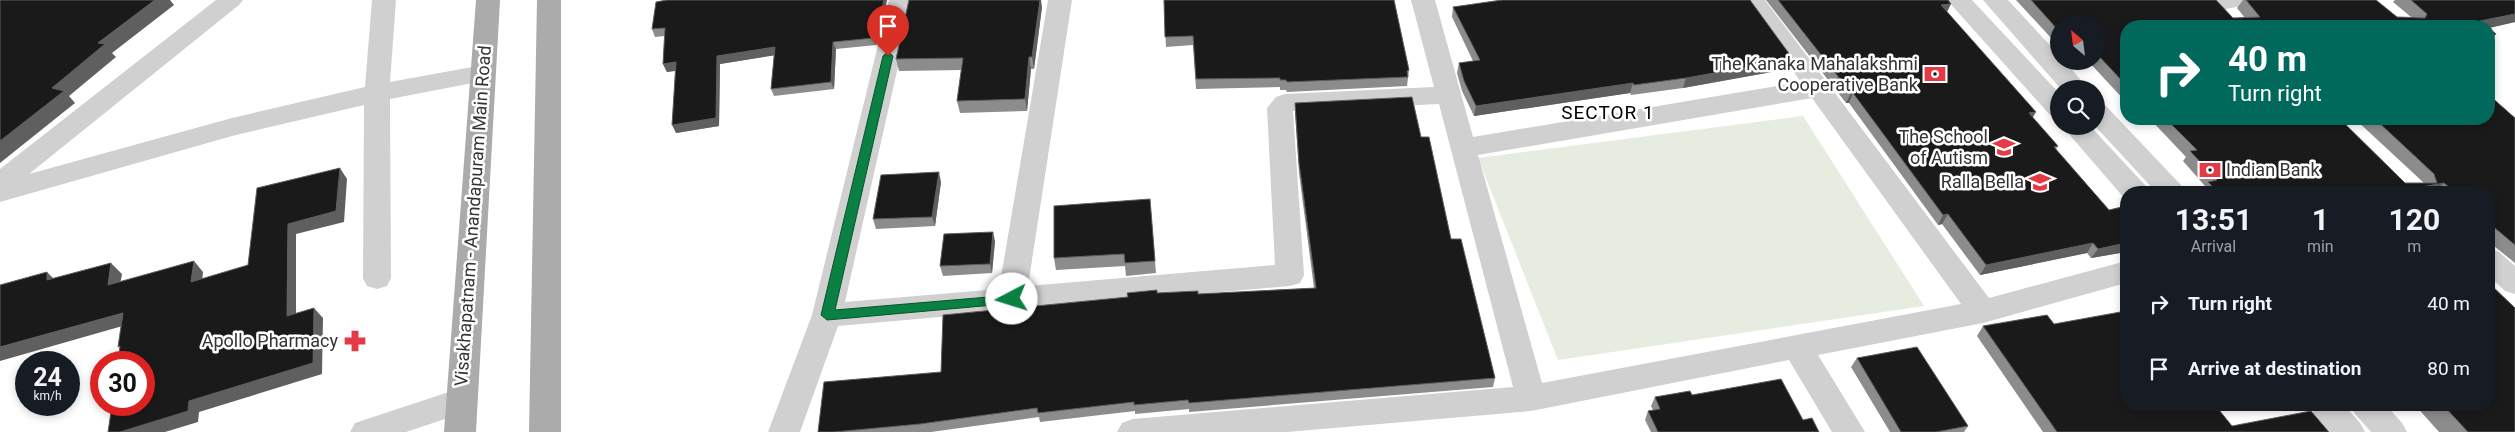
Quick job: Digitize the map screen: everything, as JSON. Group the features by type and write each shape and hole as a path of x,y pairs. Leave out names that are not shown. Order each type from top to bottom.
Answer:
{"main road":[{"name":"Visakhapatnam - Anandapuram Main Road","path":"460,432 488,0"},
{"path":"545,432 548,0"}],"street":[{"path":"0,182 231,0"},
{"path":"377,278 377,93 384,0"},
{"path":"784,432 827,315 901,0 920,0"},
{"path":"1012,299 1060,0"},
{"path":"1423,0 1531,398"},
{"path":"1753,0 1983,311"},
{"path":"1959,0 2050,99"},
{"path":"1995,0 2068,80"},
{"path":"0,192 232,127 377,93 483,73"},
{"path":"1464,148 1818,88"},
{"path":"827,315 1290,275 1280,108 1285,102 1449,95"},
{"path":"2105,121 2165,186"},
{"path":"2082,135 2129,186"},
{"path":"2495,265 2515,282"},
{"path":"1133,432 1531,398 1983,311 2120,274"},
{"path":"1797,347 1849,432"},
{"path":"366,432 461,401"},
{"path":"2330,411 2349,432"},
{"path":"2372,411 2391,432"}],"shaded area":[{"path":"1803,116 1924,306 1558,360 1478,158"}],"building":[{"path":"0,0 155,0 98,43 105,44 52,88 64,91 0,141"},
{"path":"667,0 884,0 874,38 833,42 831,82 771,89 775,47 717,56 716,118 672,125 676,62 663,64 665,28 652,29 656,2"},
{"path":"909,0 1040,0 1032,57 1029,57 1025,99 957,101 963,58 896,59"},
{"path":"1164,0 1394,0 1409,70 1407,71 1408,77 1287,82 1286,80 1280,80 1280,78 1196,79 1193,36 1165,37"},
{"path":"1502,0 1750,0 1793,59 1686,78 1634,85 1633,83 1476,106 1464,81 1459,63 1480,60 1453,7"},
{"path":"1778,0 1948,0 1951,4 1941,5 2036,112 2029,113 2058,146 2054,147 2109,210 2120,207 2120,244 2098,249 2093,243 1986,265 1948,214 1943,215 1853,93 1851,93"},
{"path":"2031,0 2216,0 2233,18 2260,17 2246,0 2376,0 2397,17 2425,18 2427,14 2411,0 2515,0 2515,14 2485,20 2120,20 2120,79 2105,63 2105,15 2050,15 2050,21"},
{"path":"1412,97 1421,137 1429,137 1451,239 1461,239 1495,378 1189,403 1188,400 1134,405 1134,402 1038,413 1037,408 920,424 818,432 824,382 941,372 943,315 1128,297 1127,293 1157,290 1157,293 1198,291 1198,294 1316,288 1299,163 1295,103"},
{"path":"2495,100 2515,118 2515,245 2495,228 2495,186 2448,186 2444,183 2427,186 2212,186 2208,182 2217,180 2190,151 2197,150 2172,125 2346,125 2405,183 2437,183 2434,174 2381,125 2495,125"},
{"path":"340,168 336,211 288,224 287,316 314,308 313,363 189,401 188,411 120,432 108,432 110,416 155,416 155,351 119,351 120,346 118,347 123,313 0,347 0,285 47,272 47,280 111,263 108,285 194,261 191,282 248,265 257,188"},
{"path":"939,172 932,217 873,219 881,175"},
{"path":"1150,199 1155,261 1125,263 1124,254 1054,258 1054,206"},
{"path":"993,232 990,264 940,266 944,234"},
{"path":"2495,289 2515,308 2515,432 2468,432 2449,411 2495,411"},
{"path":"2120,312 2120,411 2220,411 2232,426 2311,411 2329,432 2057,432 1983,326 2047,315 2054,324"},
{"path":"1917,347 1968,426 1936,432 1901,432 1857,358"},
{"path":"1781,379 1803,420 1812,418 1819,432 1658,432 1648,411 1660,409 1655,397 1690,391 1692,395"}],"place":[{"name":"The Kanaka Mahalakshmi Cooperative Bank","path":"1935,74"},
{"name":"The School of Autism","path":"2004,147"},
{"name":"Indian Bank","path":"2210,170"},
{"name":"Ralla Bella","path":"2040,182"},
{"name":"Apollo Pharmacy","path":"355,341"}],"district":[{"name":"SECTOR 1","path":"1608,112"}],"route":[{"path":"888,56 827,315 1012,299"}]}
